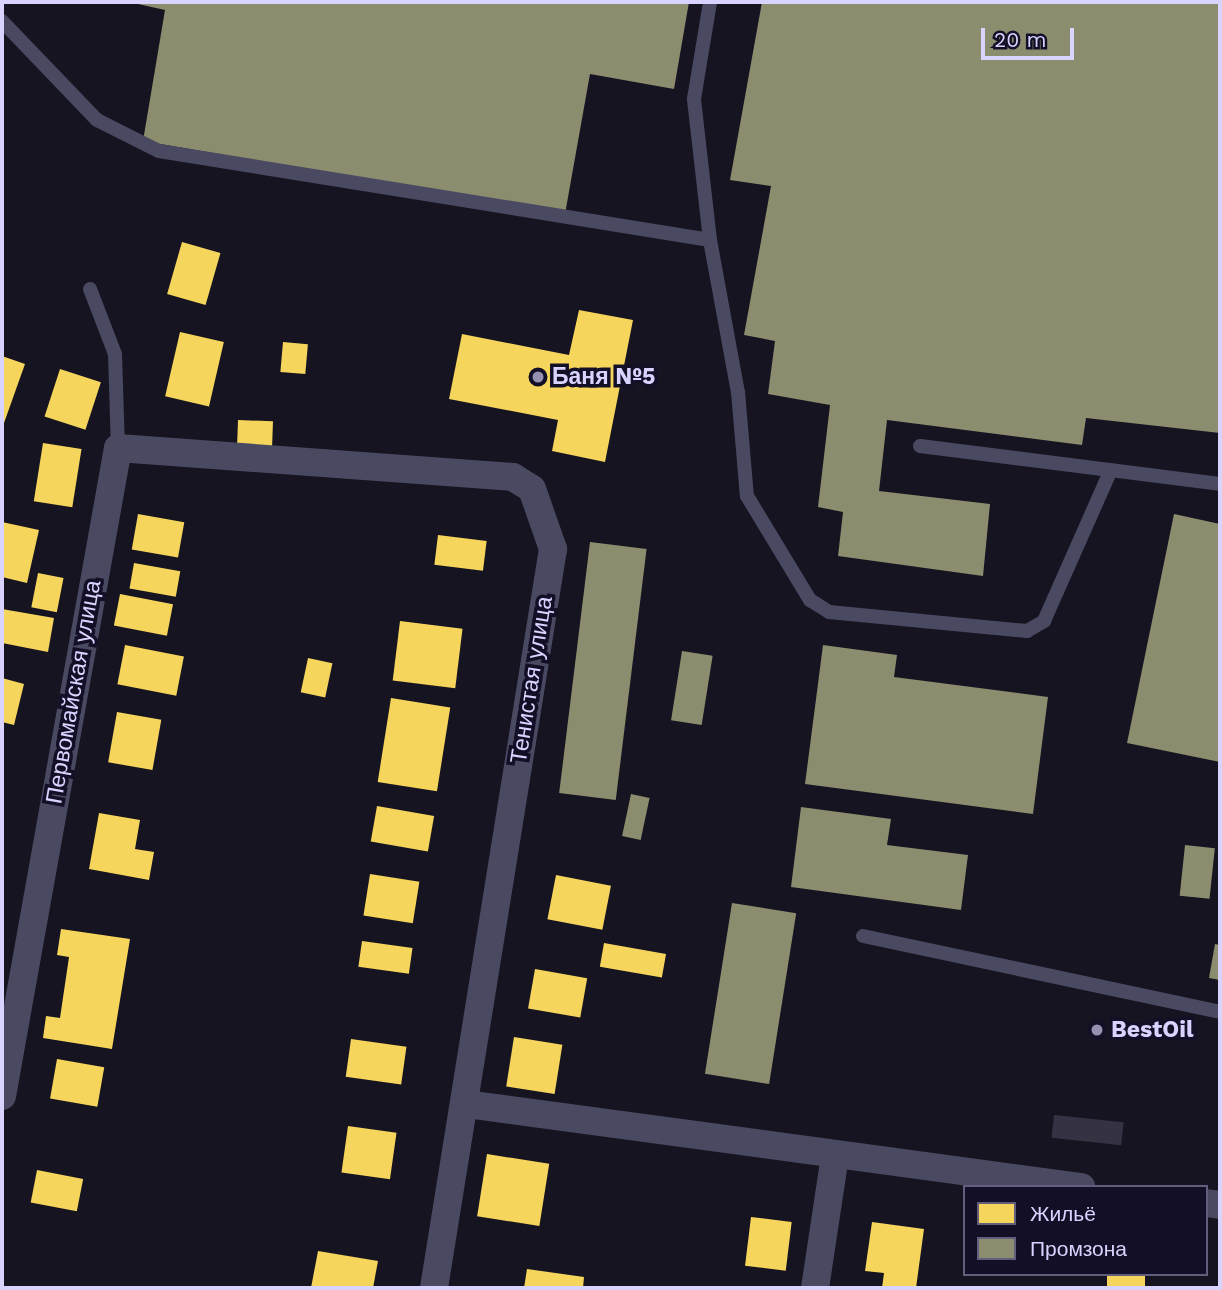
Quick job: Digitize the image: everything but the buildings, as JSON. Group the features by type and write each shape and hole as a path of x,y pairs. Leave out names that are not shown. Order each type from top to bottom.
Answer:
{"street":[{"name":"Первомайская улица","path":"2,1096 118,447"},
{"name":"Тенистая улица","path":"118,447 279,464 483,470 532,489 553,549 466,1104 434,1288"},
{"path":"466,1104 1066,1185"},
{"path":"816,1288 835,1155"}],"lane":[{"path":"710,2 694,99 710,240 738,392 747,496 810,600 829,612 1027,631 1044,621 1111,470"},
{"path":"2,21 97,120 159,152 710,240"},
{"name":"Первомайская улица","path":"90,289 115,354 118,447"},
{"path":"920,446 1220,484"},
{"path":"863,936 1220,1012"}],"place":[{"name":"Баня №5","path":"538,377"},
{"name":"BestOil","path":"1097,1030"}]}
